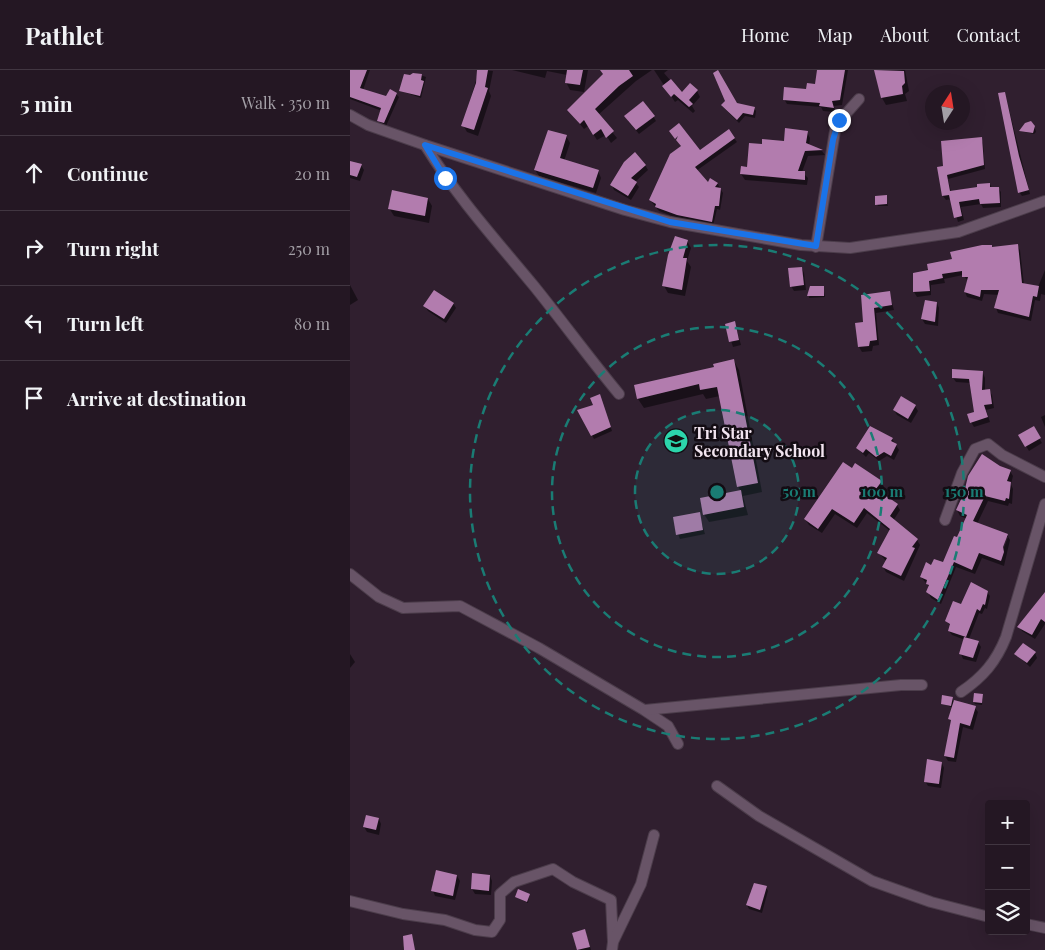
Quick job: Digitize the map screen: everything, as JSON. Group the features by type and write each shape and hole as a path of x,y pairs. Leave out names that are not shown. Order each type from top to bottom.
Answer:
{"street":[{"path":"816,246 836,125 859,99"},
{"path":"350,115 368,125 425,145 670,222 816,246 850,248 958,232 1045,201"},
{"path":"425,145 445,178 469,209 534,286 619,394"},
{"path":"945,520 962,473 975,449 988,444 1002,455 1045,477"},
{"path":"961,692 976,682 998,657 1006,637 1045,504"},
{"path":"350,574 379,597 403,608 460,606 539,648 644,710 668,726 678,744"},
{"path":"644,710 656,711 901,684 922,686"},
{"path":"717,786 759,816 872,881 932,902 985,916"},
{"path":"612,946 641,884 654,835"},
{"path":"350,901 403,914 445,920 475,930 492,932 500,920 500,894 514,882 542,871 553,870 611,900 612,946"},
{"path":"1030,925 1045,928"}],"building":[{"path":"350,70 367,70 360,88 386,96 390,89 397,93 384,123 377,121 381,108 350,97"},
{"path":"477,70 488,70 485,87 488,88 474,130 461,126 476,83"},
{"path":"567,70 583,70 580,85 565,83"},
{"path":"600,70 629,70 633,76 619,86 595,109 614,131 606,138 601,129 593,135 584,120 580,124 567,110 603,74"},
{"path":"718,70 737,103 755,107 753,115 743,113 737,120 721,105 725,101 713,73"},
{"path":"817,70 845,70 840,100 832,101 834,108 819,106 820,103 783,100 784,87 806,89 807,83 815,84"},
{"path":"874,70 904,71 905,83 902,86 903,94 881,98"},
{"path":"413,73 422,74 421,80 424,81 420,96 399,91 404,74 410,75"},
{"path":"671,79 682,92 690,83 698,90 689,100 693,104 689,107 674,94 671,97 662,86"},
{"path":"1005,92 1019,156 1029,190 1018,193 998,93"},
{"path":"643,101 655,116 636,130 624,116"},
{"path":"1031,121 1035,126 1033,133 1019,131 1025,123"},
{"path":"679,123 700,150 729,129 735,138 695,167 708,182 710,178 718,183 715,187 721,188 719,206 715,206 712,222 677,215 655,207 656,204 649,200 670,154 681,146 676,140 678,136 675,139 669,131"},
{"path":"785,128 808,131 806,143 823,150 805,151 798,171 805,171 805,180 740,174 741,166 747,167 749,143 762,144 762,139 784,141"},
{"path":"548,130 567,135 560,158 599,170 593,188 534,170"},
{"path":"982,137 984,165 947,175 950,191 977,187 977,184 990,183 990,187 999,187 1000,203 980,204 979,199 959,202 962,216 954,218 949,195 942,196 937,167 943,166 941,141"},
{"path":"635,152 646,165 631,178 637,182 628,196 610,185 624,162"},
{"path":"350,161 362,164 357,177 350,175"},
{"path":"392,190 428,198 425,216 388,209"},
{"path":"887,195 887,204 875,205 875,196"},
{"path":"675,236 688,240 683,258 687,258 682,290 662,286 668,255"},
{"path":"1018,244 1022,283 1039,286 1037,297 1033,296 1029,317 994,308 999,290 981,290 980,297 964,292 968,277 962,277 962,271 942,274 943,278 929,281 930,291 913,292 913,273 928,270 927,264 952,259 950,252 982,245 992,245 992,247"},
{"path":"802,267 804,285 790,287 788,268"},
{"path":"810,286 824,286 824,296 807,296"},
{"path":"434,290 454,303 444,319 423,306"},
{"path":"890,291 892,305 874,308 877,340 870,341 869,346 858,347 855,323 863,322 861,295"},
{"path":"925,300 937,302 935,322 921,319"},
{"path":"735,321 739,340 729,342 725,324"},
{"path":"734,359 758,483 737,487 717,387 700,390 699,384 637,399 634,385 714,367 713,364"},
{"path":"952,369 983,371 982,390 990,389 992,404 984,405 988,417 970,423 967,414 974,412 969,379 952,378"},
{"path":"600,394 611,427 591,436 577,410 593,405 590,398"},
{"path":"901,396 916,405 908,419 893,410"},
{"path":"870,426 893,438 891,441 897,444 891,456 884,452 876,457 866,449 863,453 856,448"},
{"path":"1034,426 1041,438 1025,447 1018,435"},
{"path":"982,454 1000,466 1011,470 1007,481 1011,482 1009,499 1006,498 1005,501 985,496 973,521 1008,534 1003,547 1004,552 1001,561 979,553 972,570 954,562 938,600 926,592 929,585 926,584 927,580 920,577 926,562 931,565 934,559 943,562 954,536 957,537 967,515 956,510 964,493 968,476"},
{"path":"843,462 852,468 855,463 882,481 876,489 898,504 890,516 918,539 912,547 915,548 901,576 882,567 887,558 877,553 890,529 864,508 854,523 832,509 818,529 804,519"},
{"path":"741,490 744,507 703,515 700,498"},
{"path":"700,512 703,530 676,535 673,517"},
{"path":"971,582 988,591 985,605 983,604 980,611 977,609 966,637 948,631 950,624 945,621 953,601 961,604"},
{"path":"1045,592 1045,622 1041,619 1032,635 1017,627"},
{"path":"964,637 979,641 973,658 959,654"},
{"path":"1023,643 1036,652 1027,663 1014,654"},
{"path":"974,693 983,694 982,703 973,702"},
{"path":"942,695 953,697 951,706 941,704"},
{"path":"954,700 976,706 970,726 960,723 954,758 944,756 951,720 948,719"},
{"path":"927,759 942,762 939,784 924,782"},
{"path":"366,815 379,818 376,830 363,827"},
{"path":"436,870 457,875 453,896 431,891"},
{"path":"472,873 490,875 489,891 471,889"},
{"path":"754,883 767,886 760,910 746,905"},
{"path":"518,889 530,894 527,902 515,897"},
{"path":"585,929 590,947 577,950 572,933"},
{"path":"412,934 415,950 404,950 403,936"}],"place":[{"name":"Tri Star Secondary School","path":"676,441"}],"route":[{"path":"445,178 425,145 625,210 670,222 816,246 833,140 839,120"}]}
